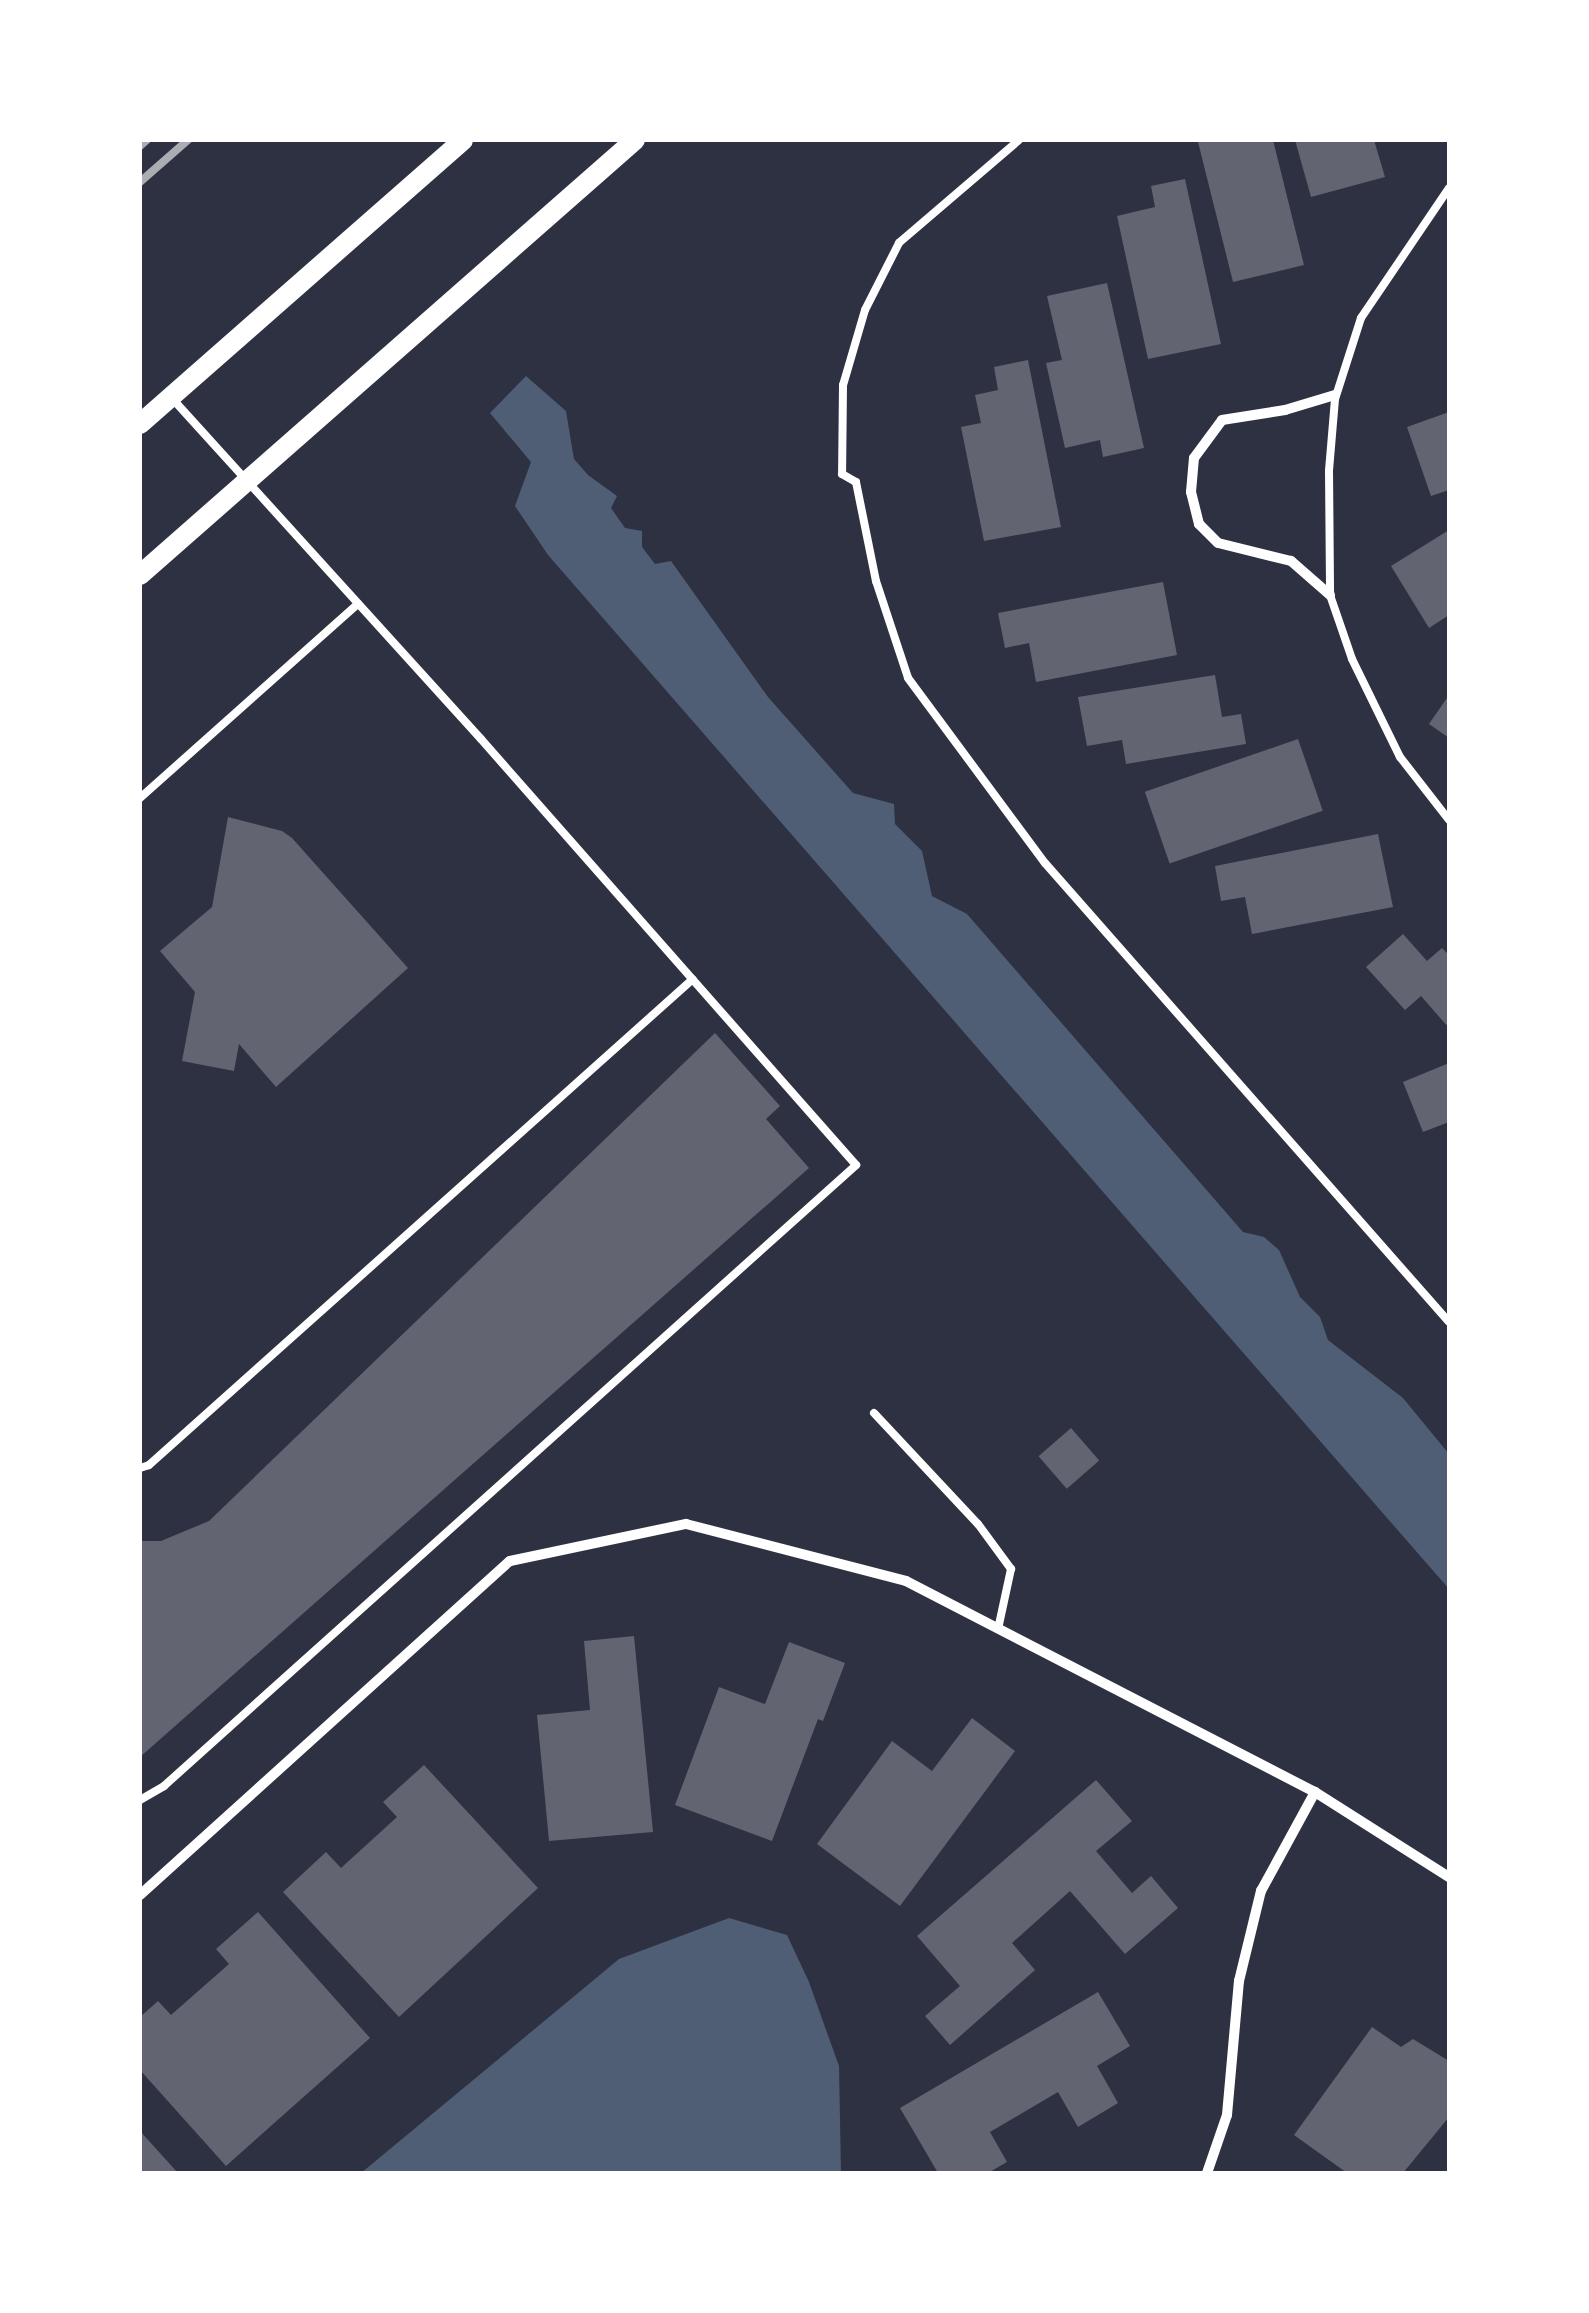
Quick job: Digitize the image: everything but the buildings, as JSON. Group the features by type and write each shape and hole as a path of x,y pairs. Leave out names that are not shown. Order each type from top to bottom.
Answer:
{"main road":[{"path":"140,424 463,140"},
{"path":"140,575 636,140"}],"street":[{"path":"1330,595 1291,561 1218,543 1199,524 1191,492 1194,458 1222,420 1285,410 1335,395"},
{"path":"140,1895 510,1562 686,1524 906,1581 1315,1792 1449,1878"},
{"path":"1208,2173 1227,2115 1239,1982 1261,1891 1315,1792"}],"lane":[{"path":"1020,140 899,243 865,310 842,385 842,474 856,482 876,581 908,678 1044,864 1449,1322"},
{"path":"1449,188 1361,318 1335,395 1328,471 1330,595 1352,659 1400,756 1449,820"},
{"path":"140,1800 179,1773 856,1165 171,396"},
{"path":"140,798 358,604"},
{"path":"140,1468 149,1466 693,979"},
{"path":"874,1414 978,1524 1011,1569 998,1629"}],"water":[{"path":"526,376 566,411 574,459 617,496 611,508 625,528 642,531 642,547 655,564 671,561 768,697 853,793 894,804 895,824 922,851 932,896 967,914 1243,1232 1264,1237 1279,1250 1300,1297 1320,1317 1328,1340 1403,1398 1449,1454 1449,1589 548,555 515,506 531,462 490,413"},
{"path":"729,1918 787,1935 809,1982 839,2066 841,2173 361,2173 619,1959"}],"railway":[{"path":"140,146 147,140"},
{"path":"140,182 188,140"}]}
